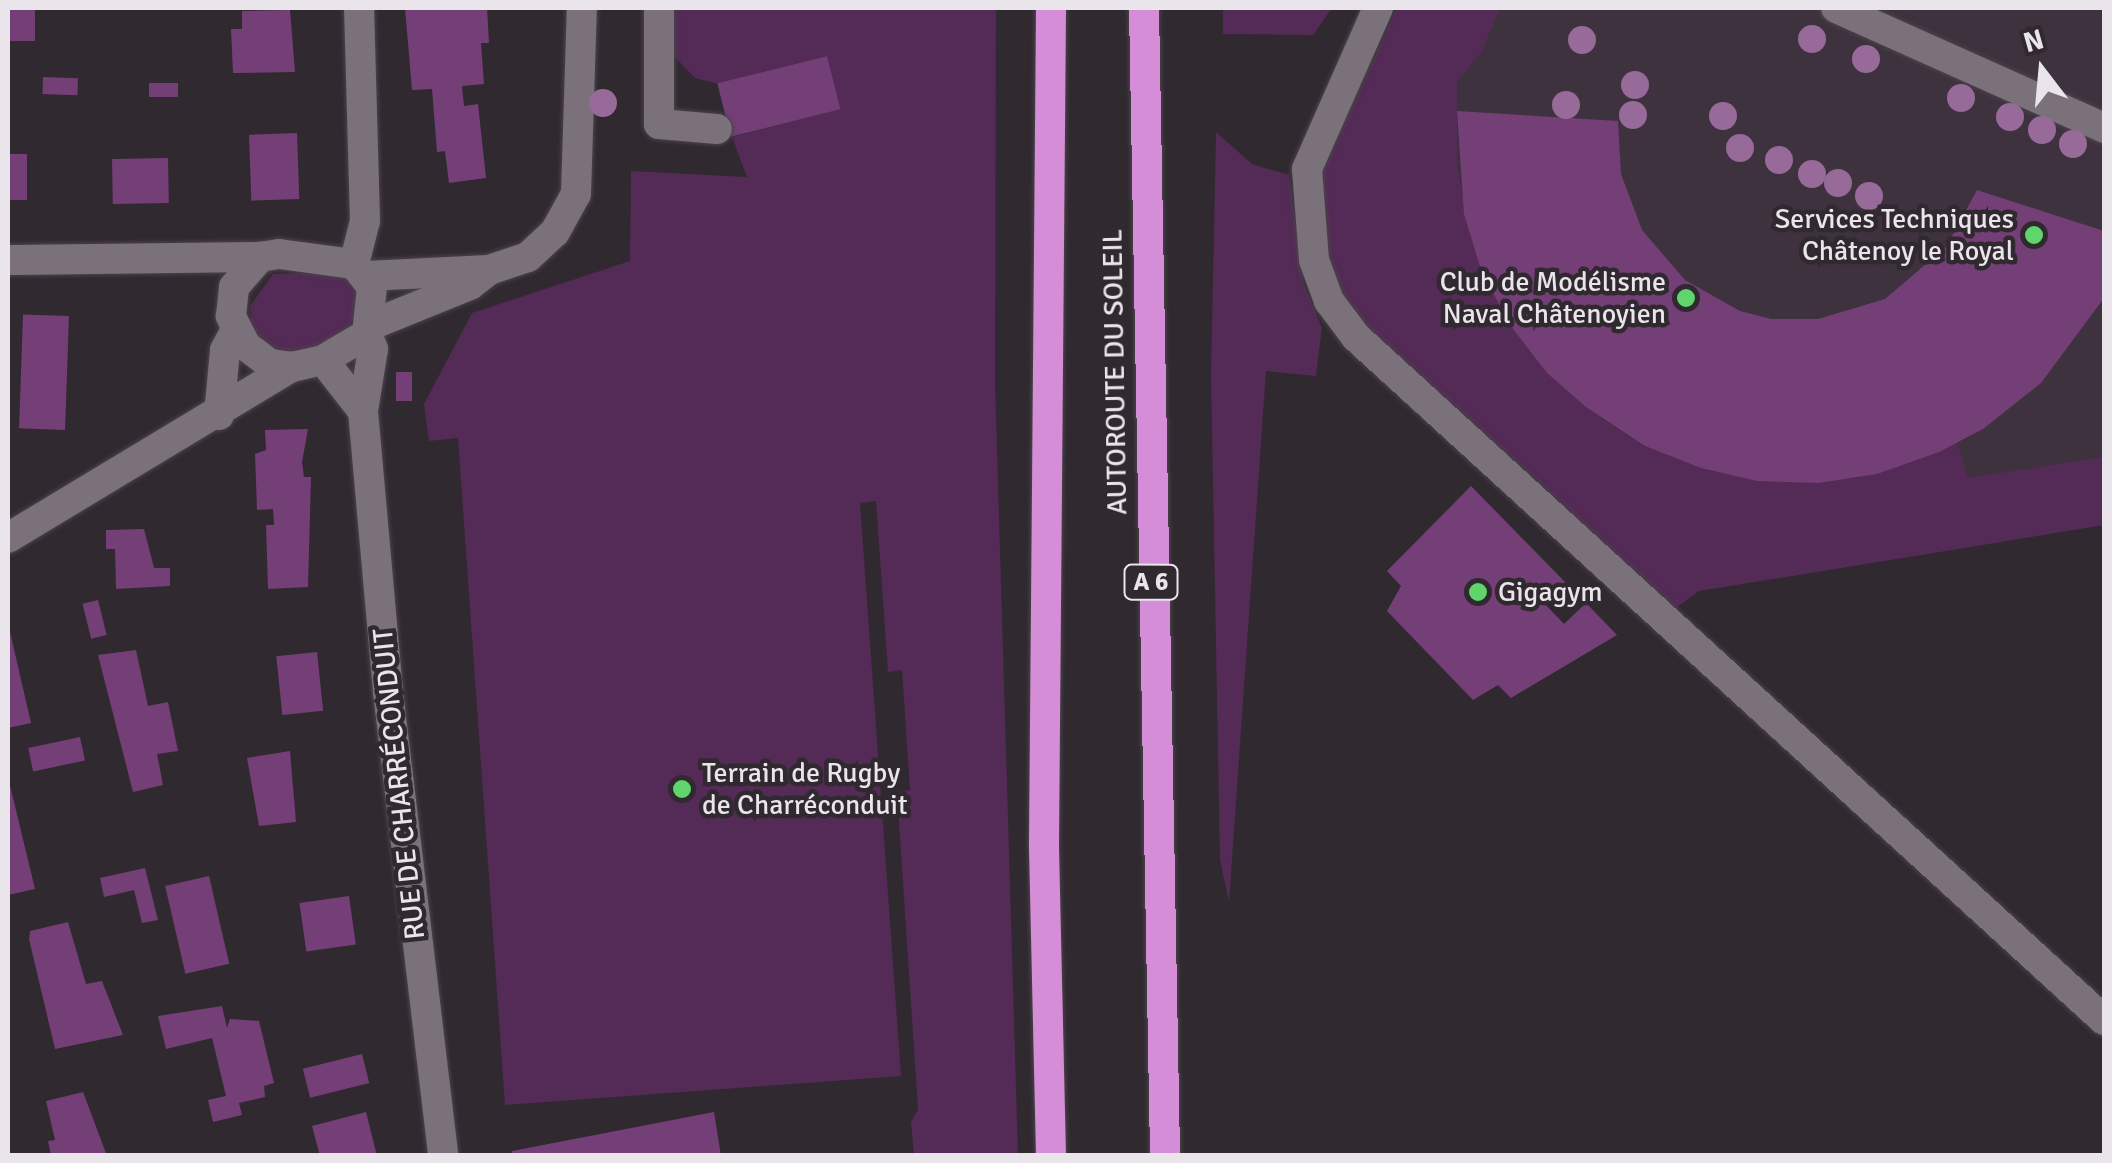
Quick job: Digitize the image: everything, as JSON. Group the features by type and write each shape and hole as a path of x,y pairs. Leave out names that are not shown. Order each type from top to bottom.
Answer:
{"highway":[{"path":"1051,8 1044,844 1051,1156"},
{"name":"AUTOROUTE DU SOLEIL","path":"1144,8 1165,1156"}],"street":[{"path":"359,8 365,221 360,270 374,298 369,329"},
{"path":"8,260 188,260 304,254 360,270 489,270 528,257 555,232 576,194 582,8"},
{"path":"659,8 659,124 716,130"},
{"path":"1378,8 1308,169 1314,260 1329,301 1356,337 2104,1020"},
{"path":"1848,10 2104,128"},
{"path":"219,415 225,350 241,271 260,256"},
{"path":"188,260 270,364 292,367 323,360 369,329 470,285 489,270"},
{"name":"RUE DE CHARRÉCONDUIT","path":"369,329 373,348 363,411 401,831 444,1156"},
{"path":"323,360 363,411"},
{"path":"8,538 219,415 292,367"}],"shaded area":[{"path":"669,8 996,8 995,382 1018,1155 914,1155 911,1123 918,1109 897,792 910,790 902,670 888,672 876,501 860,503 901,1076 505,1105 458,438 429,441 424,404 472,313 630,261 631,171 747,177 732,137 840,109 826,56 718,84 695,78 668,50"},
{"path":"1223,8 1332,8 1313,35 1223,34"},
{"path":"1397,8 2104,8 2104,525 1699,591 1674,609 1463,417 1336,137"},
{"path":"1397,8 1500,8 1482,51 1457,82 1457,165 1471,237 1513,329 1547,373 1604,420 1645,446 1701,468 1771,481 1859,478 1957,443 1968,478 2104,457 2104,525 1699,591 1674,609 1525,468 1381,349 1337,291 1327,256 1321,176"},
{"path":"1216,132 1252,164 1289,175 1304,285 1322,328 1316,376 1266,371 1229,902 1220,860 1211,377"},
{"path":"343,273 356,286 358,312 347,329 323,344 292,353 268,345 252,330 250,306 273,274"}],"building":[{"path":"8,8 35,8 35,41 8,41"},
{"path":"405,8 487,8 489,43 481,43 484,84 462,86 464,106 478,104 486,178 449,183 445,151 437,152 432,89 412,90"},
{"path":"290,10 295,72 233,73 231,29 242,29 242,11"},
{"path":"827,56 840,109 731,137 717,83"},
{"path":"43,77 78,78 77,95 42,94"},
{"path":"149,83 178,83 178,97 149,97"},
{"path":"1457,111 1618,121 1621,174 1642,230 1685,280 1740,311 1771,319 1818,319 1885,299 1946,247 1977,190 2104,231 2104,298 2041,383 1983,429 1939,452 1877,474 1819,483 1757,481 1701,468 1645,446 1586,407 1547,373 1513,329 1482,273 1464,214"},
{"path":"297,133 299,199 251,201 249,135"},
{"path":"8,154 27,154 27,200 8,200"},
{"path":"168,158 169,203 113,204 112,159"},
{"path":"23,314 69,316 65,430 19,428"},
{"path":"396,372 412,372 412,401 396,401"},
{"path":"308,429 302,462 304,477 311,477 308,587 268,589 266,525 274,525 273,509 257,510 255,454 266,450 265,430"},
{"name":"Gigagym","path":"1471,486 1566,583 1544,603 1564,624 1586,603 1617,635 1511,698 1498,685 1473,700 1387,611 1401,586 1387,571"},
{"path":"144,529 154,568 170,568 170,586 116,589 115,549 106,549 106,530"},
{"path":"98,600 107,635 91,639 82,604"},
{"path":"8,623 31,723 8,728"},
{"path":"136,650 148,706 168,702 178,751 157,754 163,785 133,792 98,655"},
{"path":"317,652 323,711 282,715 276,656"},
{"path":"80,737 85,760 33,771 28,748"},
{"path":"290,751 296,822 259,826 247,758"},
{"path":"8,777 35,889 8,895"},
{"path":"145,868 158,920 142,923 134,890 104,897 100,878"},
{"path":"209,876 229,964 185,974 165,886"},
{"path":"349,896 356,945 306,951 299,903"},
{"path":"68,922 86,984 102,981 123,1035 55,1049 29,939 30,931"},
{"path":"222,1006 227,1028 230,1019 259,1021 274,1083 264,1086 265,1097 239,1103 242,1115 213,1122 208,1100 226,1096 212,1038 166,1049 158,1016"},
{"path":"362,1054 369,1083 310,1098 303,1069"},
{"path":"83,1092 107,1156 51,1156 48,1141 55,1140 46,1101"},
{"path":"366,1112 377,1156 320,1156 312,1126"},
{"path":"714,1112 721,1156 513,1156 512,1151"}],"place":[{"name":"Services Techniques Châtenoy le Royal","path":"2034,235"},
{"name":"Club de Modélisme Naval Châtenoyien","path":"1686,298"},
{"name":"Gigagym","path":"1478,592"},
{"name":"Terrain de Rugby de Charréconduit","path":"682,789"}]}
